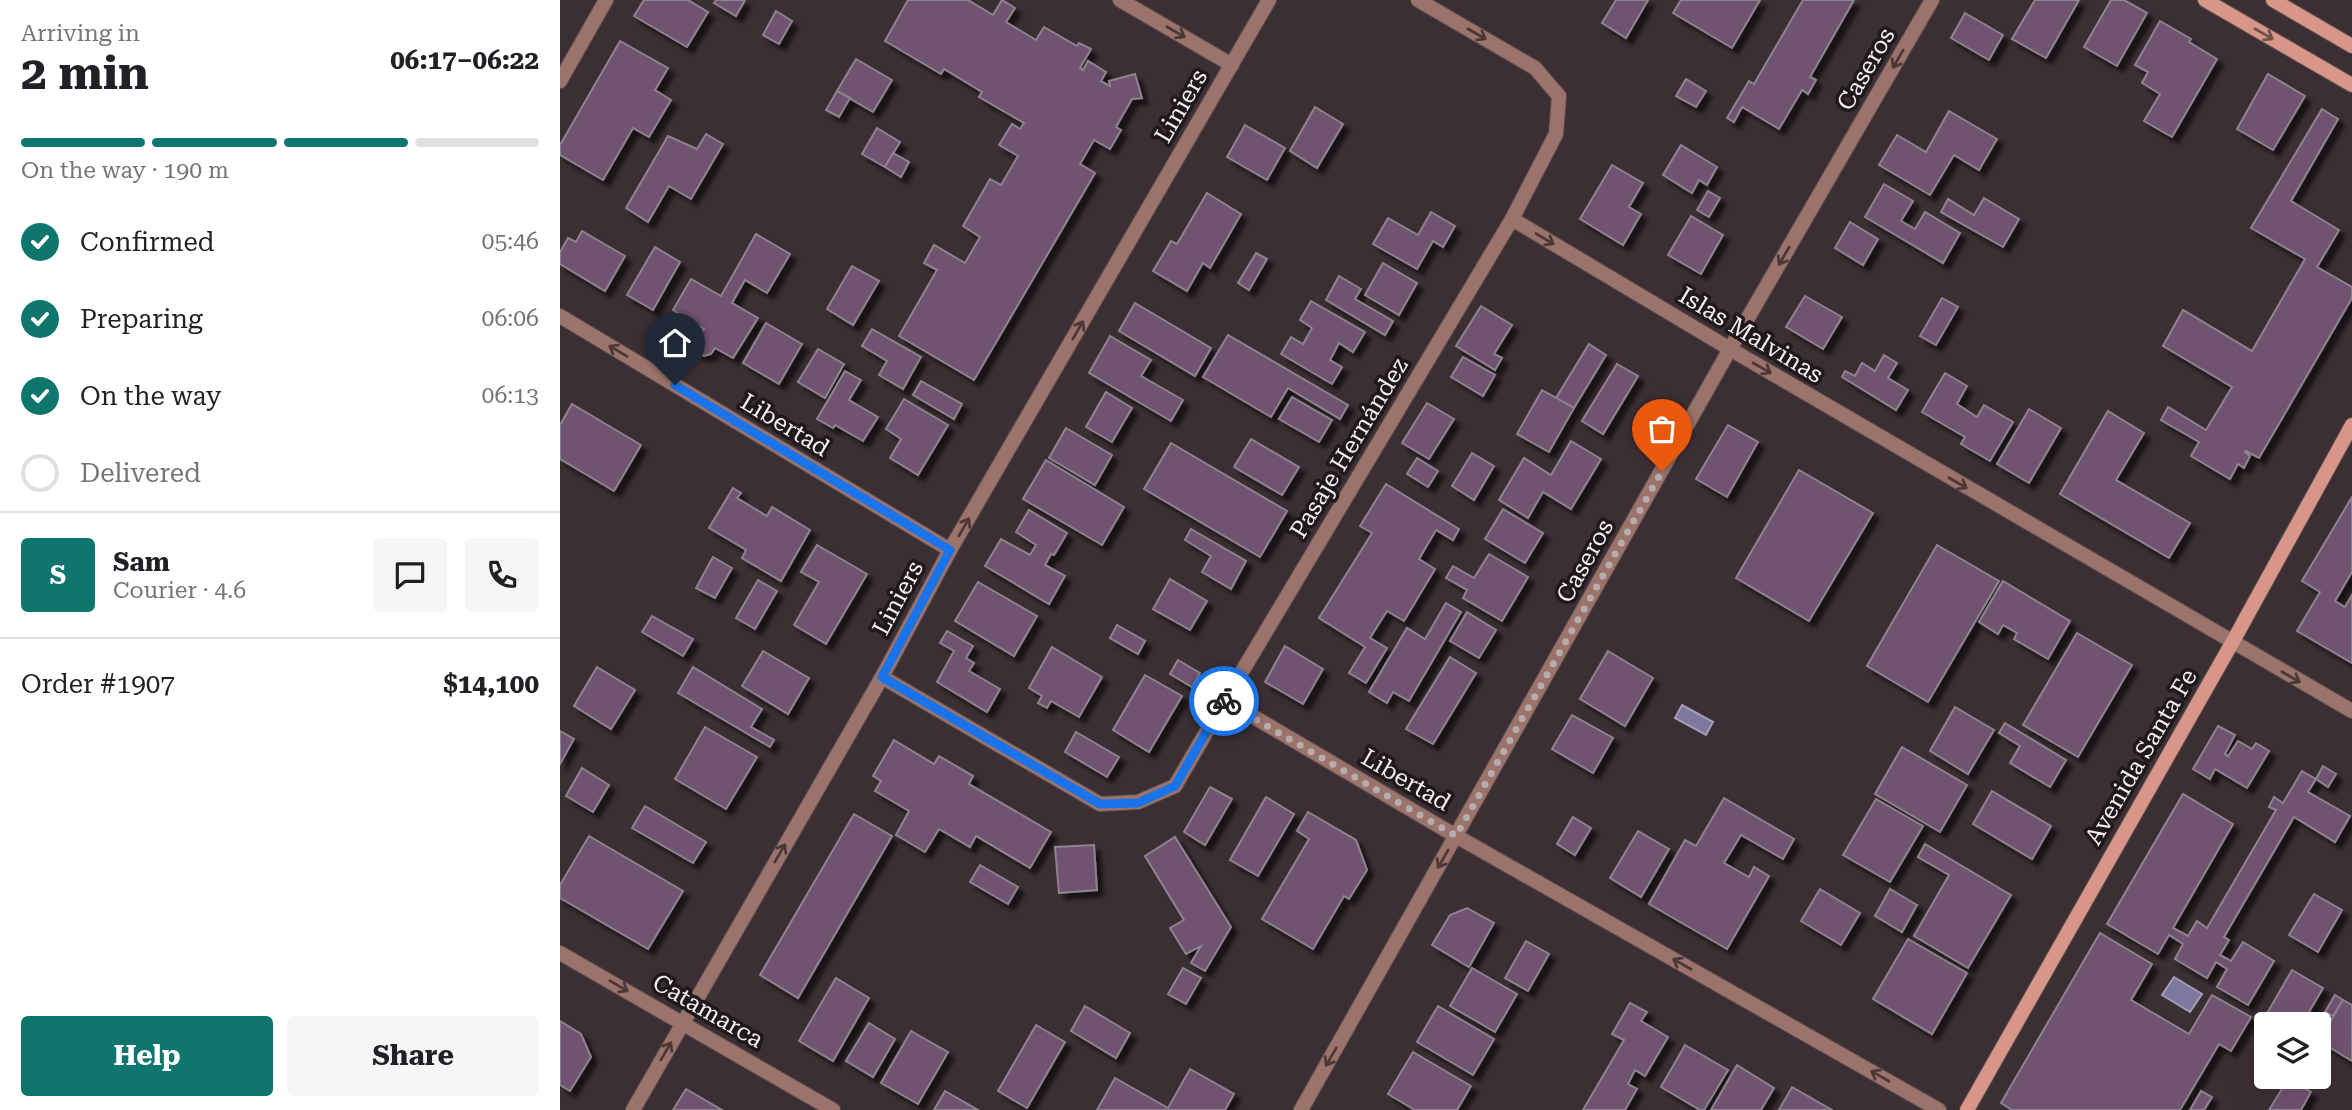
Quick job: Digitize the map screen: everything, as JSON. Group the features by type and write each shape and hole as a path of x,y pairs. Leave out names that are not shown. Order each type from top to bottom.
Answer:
{"main road":[{"path":"2205,0 2352,85"},
{"path":"2273,0 2352,46"},
{"name":"Avenida Santa Fe","path":"1967,1110 2232,643 2352,425"}],"street":[{"path":"560,82 607,0"},
{"path":"1120,0 1232,65"},
{"name":"Liniers","path":"633,1110 882,677 950,550 1269,0"},
{"path":"1418,0 1535,68 1559,96 1556,134 1512,219"},
{"name":"Caseros","path":"1301,1110 1730,349 1932,0"},
{"name":"Islas Malvinas","path":"1512,219 2352,711"},
{"name":"Pasaje Hernández","path":"1224,700 1512,219"},
{"name":"Libertad","path":"560,316 950,550"},
{"path":"882,677 1100,804 1138,803 1175,786 1224,700"},
{"name":"Libertad","path":"1224,700 1456,836 1939,1110"},
{"name":"Catamarca","path":"560,953 833,1110"}],"shaded area":[{"path":"1682,705 1713,722 1706,735 1675,718"},
{"path":"2174,977 2202,994 2190,1012 2162,995"}],"building":[{"path":"644,0 688,0 708,12 687,47 634,16"},
{"path":"716,0 745,0 736,16 714,3"},
{"path":"908,0 968,0 993,15 1002,0 1015,8 1006,22 1036,40 1044,27 1077,46 1079,43 1091,49 1080,68 1083,70 1088,61 1106,72 1101,81 1110,86 1109,81 1135,74 1142,98 1132,99 1116,127 1121,130 1110,149 1094,140 1080,164 1095,173 974,380 899,336 937,270 924,263 934,245 965,263 980,237 963,226 990,179 1001,185 1018,156 999,145 1012,124 1020,129 1024,123 979,97 982,92 944,69 941,74 885,41"},
{"path":"1616,0 1648,0 1626,38 1602,23"},
{"path":"1681,0 1760,0 1732,48 1673,13"},
{"path":"1803,0 1854,0 1810,77 1816,80 1808,94 1802,90 1779,129 1742,107 1734,122 1727,118 1749,81 1754,84"},
{"path":"2035,0 2079,0 2046,58 2012,39"},
{"path":"2111,0 2124,0 2147,13 2117,66 2084,47"},
{"path":"776,11 792,21 779,44 763,35"},
{"path":"1965,13 2003,35 1989,60 1951,38"},
{"path":"2160,21 2191,39 2189,42 2217,59 2172,137 2144,121 2160,94 2142,83 2148,72 2135,65"},
{"path":"620,41 668,68 655,90 671,100 649,137 633,128 603,180 560,155 560,145"},
{"path":"856,59 892,80 873,112 837,91"},
{"path":"2268,74 2305,96 2273,150 2237,129"},
{"path":"1686,79 1706,91 1696,107 1676,96"},
{"path":"837,91 850,98 839,117 826,110"},
{"path":"1315,107 1343,124 1317,168 1290,151"},
{"path":"2322,109 2338,119 2291,201 2339,230 2317,267 2352,287 2352,298 2259,458 2246,451 2250,456 2244,468 2238,464 2230,479 2191,456 2199,442 2161,420 2168,407 2206,430 2232,387 2163,346 2183,310 2252,351 2305,259 2251,228"},
{"path":"1949,111 1997,139 1979,170 1954,155 1930,195 1879,165 1897,135 1926,152"},
{"path":"1245,125 1285,148 1267,180 1227,157"},
{"path":"877,128 900,142 885,167 862,154"},
{"path":"706,134 723,144 691,199 669,186 648,222 626,208 668,136 697,149"},
{"path":"1681,145 1717,167 1707,185 1699,180 1692,193 1663,175"},
{"path":"893,153 909,162 901,177 885,167"},
{"path":"1612,165 1643,183 1629,207 1641,214 1623,245 1580,219"},
{"path":"1884,184 1913,201 1901,221 1915,229 1925,212 1960,233 1943,263 1865,217"},
{"path":"1708,191 1720,198 1709,217 1697,210"},
{"path":"1207,193 1241,214 1210,268 1203,263 1187,291 1153,271 1171,241 1177,244"},
{"path":"1984,198 2019,219 2003,247 1941,212 1948,199 1974,215"},
{"path":"1431,212 1455,226 1443,247 1433,241 1417,269 1373,244 1388,218 1418,235"},
{"path":"1691,216 1723,235 1701,274 1668,255"},
{"path":"1850,222 1878,239 1863,265 1835,248"},
{"path":"582,231 625,256 605,291 560,264 560,252 568,238 576,242"},
{"path":"756,234 790,254 767,293 745,280 732,303 758,318 733,358 715,348 711,354 698,354 694,341 704,329 673,310 691,279 721,296"},
{"path":"655,247 680,262 653,310 627,295"},
{"path":"1256,253 1267,259 1249,290 1238,283"},
{"path":"1383,263 1417,283 1399,315 1365,295"},
{"path":"852,266 879,281 853,325 827,309"},
{"path":"1339,276 1361,289 1355,299 1393,321 1385,335 1326,300"},
{"path":"1805,296 1842,317 1823,349 1786,327"},
{"path":"1942,298 1958,307 1936,345 1920,336"},
{"path":"1311,301 1365,332 1353,352 1339,343 1330,360 1342,367 1332,384 1281,354 1291,337 1303,344 1312,328 1300,320"},
{"path":"1135,303 1211,348 1195,376 1119,331"},
{"path":"1481,306 1512,325 1494,354 1502,358 1495,370 1456,346"},
{"path":"766,323 802,344 779,384 743,363"},
{"path":"872,329 921,357 903,389 879,375 887,361 862,346"},
{"path":"1228,335 1348,405 1340,419 1288,388 1271,417 1203,377"},
{"path":"1110,336 1151,360 1141,376 1183,400 1171,421 1089,373"},
{"path":"1589,344 1606,355 1574,408 1556,398"},
{"path":"818,349 844,364 825,398 798,382"},
{"path":"1884,355 1897,363 1888,378 1908,390 1896,410 1842,377 1845,371 1855,376 1862,363 1875,371"},
{"path":"1463,357 1495,375 1483,396 1451,377"},
{"path":"1617,364 1638,376 1603,434 1582,421"},
{"path":"845,371 861,380 849,400 878,417 863,441 835,425 833,428 817,419"},
{"path":"1945,373 1967,386 1957,404 1977,417 1984,405 2013,422 1990,461 1961,444 1965,437 1922,412"},
{"path":"921,381 962,404 954,419 913,395"},
{"path":"1542,390 1574,408 1549,452 1517,434"},
{"path":"1106,392 1132,408 1112,442 1086,427"},
{"path":"1292,397 1332,420 1319,442 1279,419"},
{"path":"904,399 948,425 918,475 890,458 901,439 886,429"},
{"path":"1427,403 1454,419 1429,459 1402,443"},
{"path":"572,404 641,445 614,491 560,459 560,425"},
{"path":"2029,409 2061,428 2029,483 1997,464"},
{"path":"2108,411 2144,433 2116,480 2190,523 2169,558 2060,494"},
{"path":"1728,425 1758,442 1727,497 1696,479"},
{"path":"1066,428 1112,455 1095,485 1049,458"},
{"path":"1251,439 1299,467 1282,495 1234,467"},
{"path":"1571,441 1601,459 1571,509 1543,492 1528,518 1499,500 1524,458 1551,475"},
{"path":"1171,443 1287,511 1260,557 1144,489"},
{"path":"1472,453 1494,466 1474,500 1452,486"},
{"path":"1417,458 1438,471 1428,487 1407,474"},
{"path":"1046,460 1124,507 1102,545 1023,499"},
{"path":"1799,470 1873,513 1809,621 1736,578"},
{"path":"1386,484 1459,529 1453,540 1436,530 1419,559 1435,569 1404,621 1387,611 1370,638 1387,648 1366,683 1349,673 1365,647 1319,618 1372,533 1360,526"},
{"path":"733,488 741,493 737,498 767,516 772,507 810,530 781,581 742,558 746,550 709,528"},
{"path":"2352,497 2352,572 2335,601 2345,607 2352,595 2352,663 2297,631 2320,592 2302,581"},
{"path":"1503,509 1543,533 1525,563 1485,539"},
{"path":"1029,510 1067,533 1045,565 1065,576 1049,604 985,566 1001,539 1030,555 1036,545 1016,532"},
{"path":"1191,529 1246,561 1231,589 1202,572 1211,556 1185,540"},
{"path":"817,545 867,574 826,644 794,625 819,582 801,572"},
{"path":"1937,545 1999,581 1928,702 1867,666"},
{"path":"1489,554 1528,577 1502,621 1463,598 1467,590 1446,578 1453,566 1474,578"},
{"path":"713,557 732,568 715,598 696,588"},
{"path":"1170,579 1207,601 1190,630 1153,609"},
{"path":"758,580 777,591 755,629 736,618"},
{"path":"2003,581 2070,621 2048,659 2014,639 2017,633 2003,625 1998,634 1979,622"},
{"path":"978,582 1037,616 1014,656 955,621"},
{"path":"1446,603 1461,612 1409,701 1393,692 1387,703 1369,692 1407,628 1425,639"},
{"path":"1467,612 1496,630 1479,658 1450,641"},
{"path":"652,616 693,639 683,656 642,632"},
{"path":"1117,625 1145,641 1138,654 1110,638"},
{"path":"947,631 973,646 966,658 974,663 969,671 1000,689 987,712 937,682 954,651 940,643"},
{"path":"2077,633 2132,665 2078,757 2023,725"},
{"path":"1285,646 1323,669 1303,704 1265,682"},
{"path":"1052,647 1102,677 1079,717 1051,701 1047,708 1038,703 1042,696 1029,688"},
{"path":"763,651 809,678 788,714 742,686"},
{"path":"1608,651 1653,678 1625,726 1580,699"},
{"path":"1450,657 1476,673 1433,744 1406,729"},
{"path":"1178,660 1200,673 1192,687 1170,674"},
{"path":"597,667 635,690 611,729 574,706"},
{"path":"693,667 762,709 751,727 774,740 770,747 678,693"},
{"path":"1145,675 1182,696 1149,752 1113,730"},
{"path":"1955,707 1994,730 1968,774 1930,751"},
{"path":"1572,715 1613,738 1593,773 1552,749"},
{"path":"2005,723 2066,760 2050,787 2010,763 2020,746 1999,733"},
{"path":"2218,726 2235,735 2225,754 2228,756 2238,741 2252,749 2256,743 2269,751 2247,788 2215,769 2210,779 2193,769"},
{"path":"705,727 757,757 726,809 675,779"},
{"path":"560,731 574,739 560,764"},
{"path":"1076,732 1119,757 1107,777 1065,752"},
{"path":"894,740 934,764 939,756 973,776 969,784 1051,832 1030,868 976,836 970,847 939,829 925,852 896,835 909,811 875,791 881,781 873,776"},
{"path":"1902,747 1967,785 1940,832 1875,794"},
{"path":"2323,766 2336,774 2328,787 2316,779"},
{"path":"582,768 609,785 593,812 566,796"},
{"path":"2302,771 2316,779 2308,792 2350,816 2335,842 2294,817 2224,937 2229,940 2220,955 2231,961 2243,942 2274,961 2248,1005 2217,987 2227,969 2216,962 2207,978 2175,959 2183,944 2169,935 2158,954 2107,924 2183,794 2233,824 2173,928 2188,936 2197,921 2207,928 2276,810 2269,807 2274,797 2283,803"},
{"path":"1210,787 1232,799 1205,845 1184,832"},
{"path":"1992,791 2051,826 2032,859 1973,824"},
{"path":"1266,797 1294,814 1258,876 1230,860"},
{"path":"1724,798 1794,839 1783,859 1741,835 1724,863 1749,877 1754,867 1769,876 1727,949 1649,904 1685,840 1696,846"},
{"path":"1876,799 1923,826 1890,882 1843,855"},
{"path":"645,806 706,842 693,863 632,828"},
{"path":"1308,812 1356,840 1367,870 1349,899 1344,896 1313,949 1262,919 1309,839 1297,831"},
{"path":"854,814 892,836 798,998 760,975"},
{"path":"1573,817 1591,828 1575,855 1557,844"},
{"path":"1638,831 1669,849 1641,897 1610,878"},
{"path":"589,836 683,891 648,949 560,898 560,885"},
{"path":"1175,837 1231,927 1205,971 1191,963 1201,946 1186,954 1170,928 1184,920 1145,856"},
{"path":"1925,844 2011,895 1968,968 1914,936 1949,875 1918,857"},
{"path":"1094,845 1097,890 1059,893 1055,847"},
{"path":"980,865 1018,887 1008,904 970,882"},
{"path":"1820,889 1860,913 1841,945 1801,921"},
{"path":"1890,889 1917,905 1902,932 1875,916"},
{"path":"2314,894 2342,910 2318,952 2289,935"},
{"path":"1467,908 1494,923 1469,967 1432,945 1450,915"},
{"path":"2100,933 2152,964 2131,1000 2189,1034 2212,995 2251,1017 2231,1051 2219,1044 2180,1110 2012,1110 2001,1103"},
{"path":"1908,939 1967,973 1932,1034 1873,999"},
{"path":"1526,941 1549,954 1528,991 1505,978"},
{"path":"1183,968 1201,978 1186,1004 1168,994"},
{"path":"1472,968 1517,994 1495,1032 1450,1006"},
{"path":"2292,970 2323,988 2309,1012 2268,1012"},
{"path":"836,978 869,998 833,1061 799,1041"},
{"path":"2335,995 2343,1000 2333,1016 2331,1012 2325,1012"},
{"path":"2343,1000 2352,1005 2352,1061 2331,1048 2331,1020"},
{"path":"1630,1003 1647,1012 1641,1021 1668,1037 1645,1076 1635,1070 1628,1084 1637,1089 1625,1110 1583,1110 1624,1040 1612,1034"},
{"path":"1085,1006 1130,1033 1116,1058 1071,1031"},
{"path":"1438,1006 1494,1039 1473,1075 1417,1042"},
{"path":"560,1021 581,1034 591,1057 570,1091 560,1085"},
{"path":"869,1023 895,1039 873,1077 846,1061"},
{"path":"1036,1025 1065,1042 1027,1108 998,1091"},
{"path":"911,1031 948,1052 918,1104 881,1083"},
{"path":"1685,1045 1728,1070 1704,1110 1661,1087"},
{"path":"1413,1052 1471,1086 1457,1110 1415,1110 1388,1094"},
{"path":"1737,1065 1774,1088 1761,1110 1711,1110"},
{"path":"1190,1069 1234,1094 1225,1110 1097,1110 1115,1078 1168,1108"},
{"path":"1792,1087 1832,1110 1779,1110"},
{"path":"686,1089 722,1110 673,1110"},
{"path":"2282,1089 2306,1089 2311,1092 2301,1110 2269,1110"},
{"path":"945,1091 978,1110 934,1110"},
{"path":"2201,1091 2212,1097 2204,1110 2190,1110"}],"way so far":[{"path":"1224,701 1456,836 1662,471"}],"route":[{"path":"675,385 950,550 882,677 1100,804 1138,803 1175,786 1224,701"}]}
